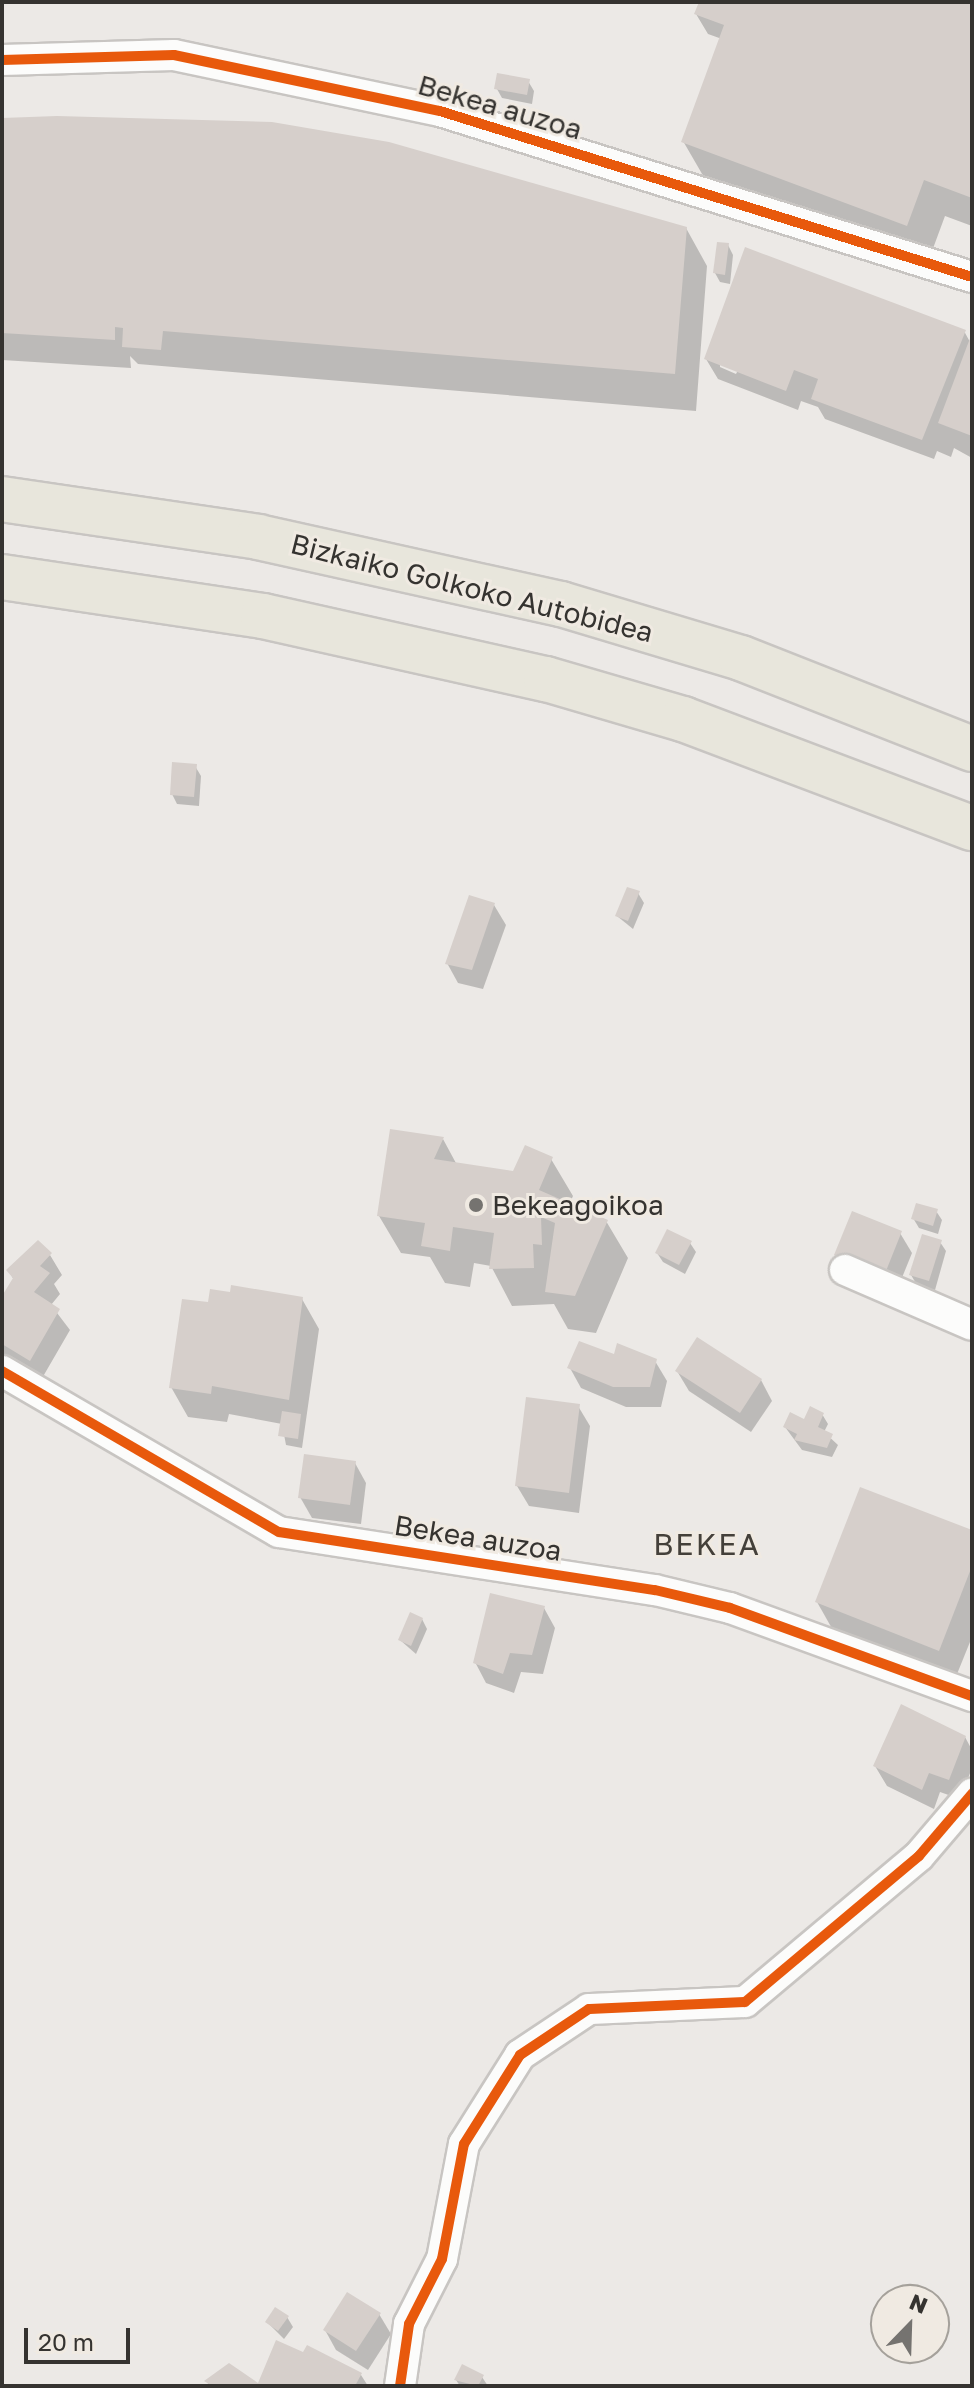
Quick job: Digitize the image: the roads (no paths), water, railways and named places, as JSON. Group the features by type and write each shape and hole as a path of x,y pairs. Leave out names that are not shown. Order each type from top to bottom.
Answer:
{"highway":[{"name":"Bizkaiko Golkoko Autobidea","path":"2,499 258,537 561,604 741,658 972,749"},
{"path":"2,577 263,616 546,679 683,719 972,828"},
{"path":"741,658 972,719"}],"street":[{"name":"Bekea auzoa","path":"2,60 174,55 440,111 972,277"},
{"path":"845,1270 972,1325"},
{"name":"Bekea auzoa","path":"2,1371 279,1532 685,1597 730,1608 972,1696"},
{"path":"400,2386 409,2324 442,2259 464,2144 520,2055 589,2009 745,2002 919,1856 972,1794"}],"place":[{"name":"Bekeagoikoa","path":"476,1205"}],"district":[{"name":"BEKEA","path":"707,1544"}]}
